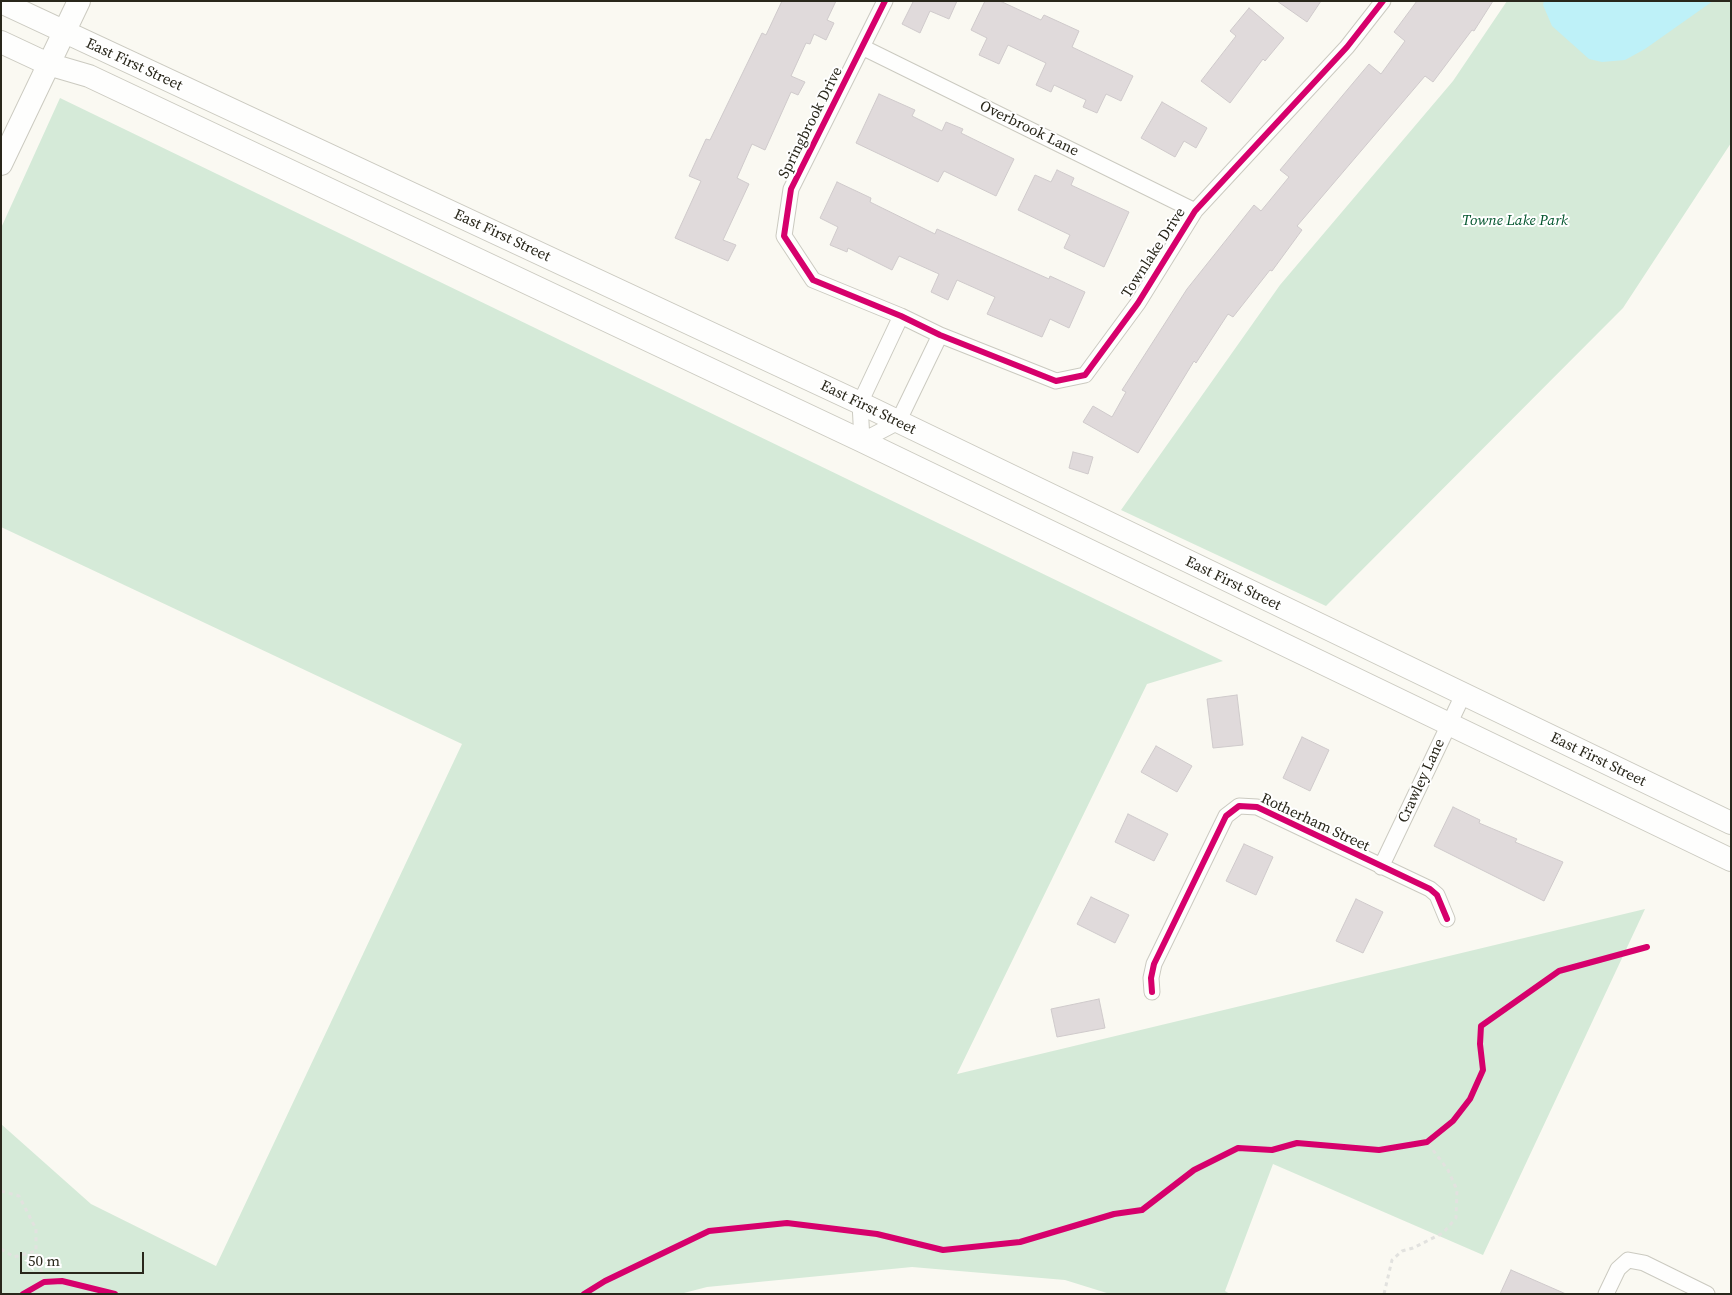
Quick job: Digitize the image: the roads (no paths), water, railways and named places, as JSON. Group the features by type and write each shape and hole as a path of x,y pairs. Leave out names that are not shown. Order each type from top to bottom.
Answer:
{"main road":[{"path":"1,164 79,1"},
{"path":"1,33 10,4"},
{"name":"East First Street","path":"10,4 64,32 860,403 1731,823"},
{"name":"East First Street","path":"1,42 48,64 88,76 862,441 1448,726 1731,860"}],"street":[{"name":"Springbrook Drive","path":"885,1 791,189 784,236 813,280 901,316"},
{"name":"Townlake Drive","path":"901,316 940,335 1056,381 1084,375 1138,303 1195,211 1347,47 1383,1"},
{"name":"Overbrook Lane","path":"862,47 1195,211"},
{"path":"901,316 860,403 862,441 898,422 940,335"},
{"name":"Crawley Lane","path":"1381,868 1463,695"},
{"name":"Rotherham Street","path":"1152,992 1151,978 1154,964 1226,816 1239,806 1257,807 1381,868 1430,889 1437,895 1447,919"},
{"path":"1606,1294 1618,1269 1628,1260 1644,1263 1707,1294"}],"water":[{"path":"1544,1 1713,1 1645,49 1625,60 1602,62 1589,59 1552,26 1543,5"}],"park label":[{"name":"Towne Lake Park","path":"1515,221"}]}
